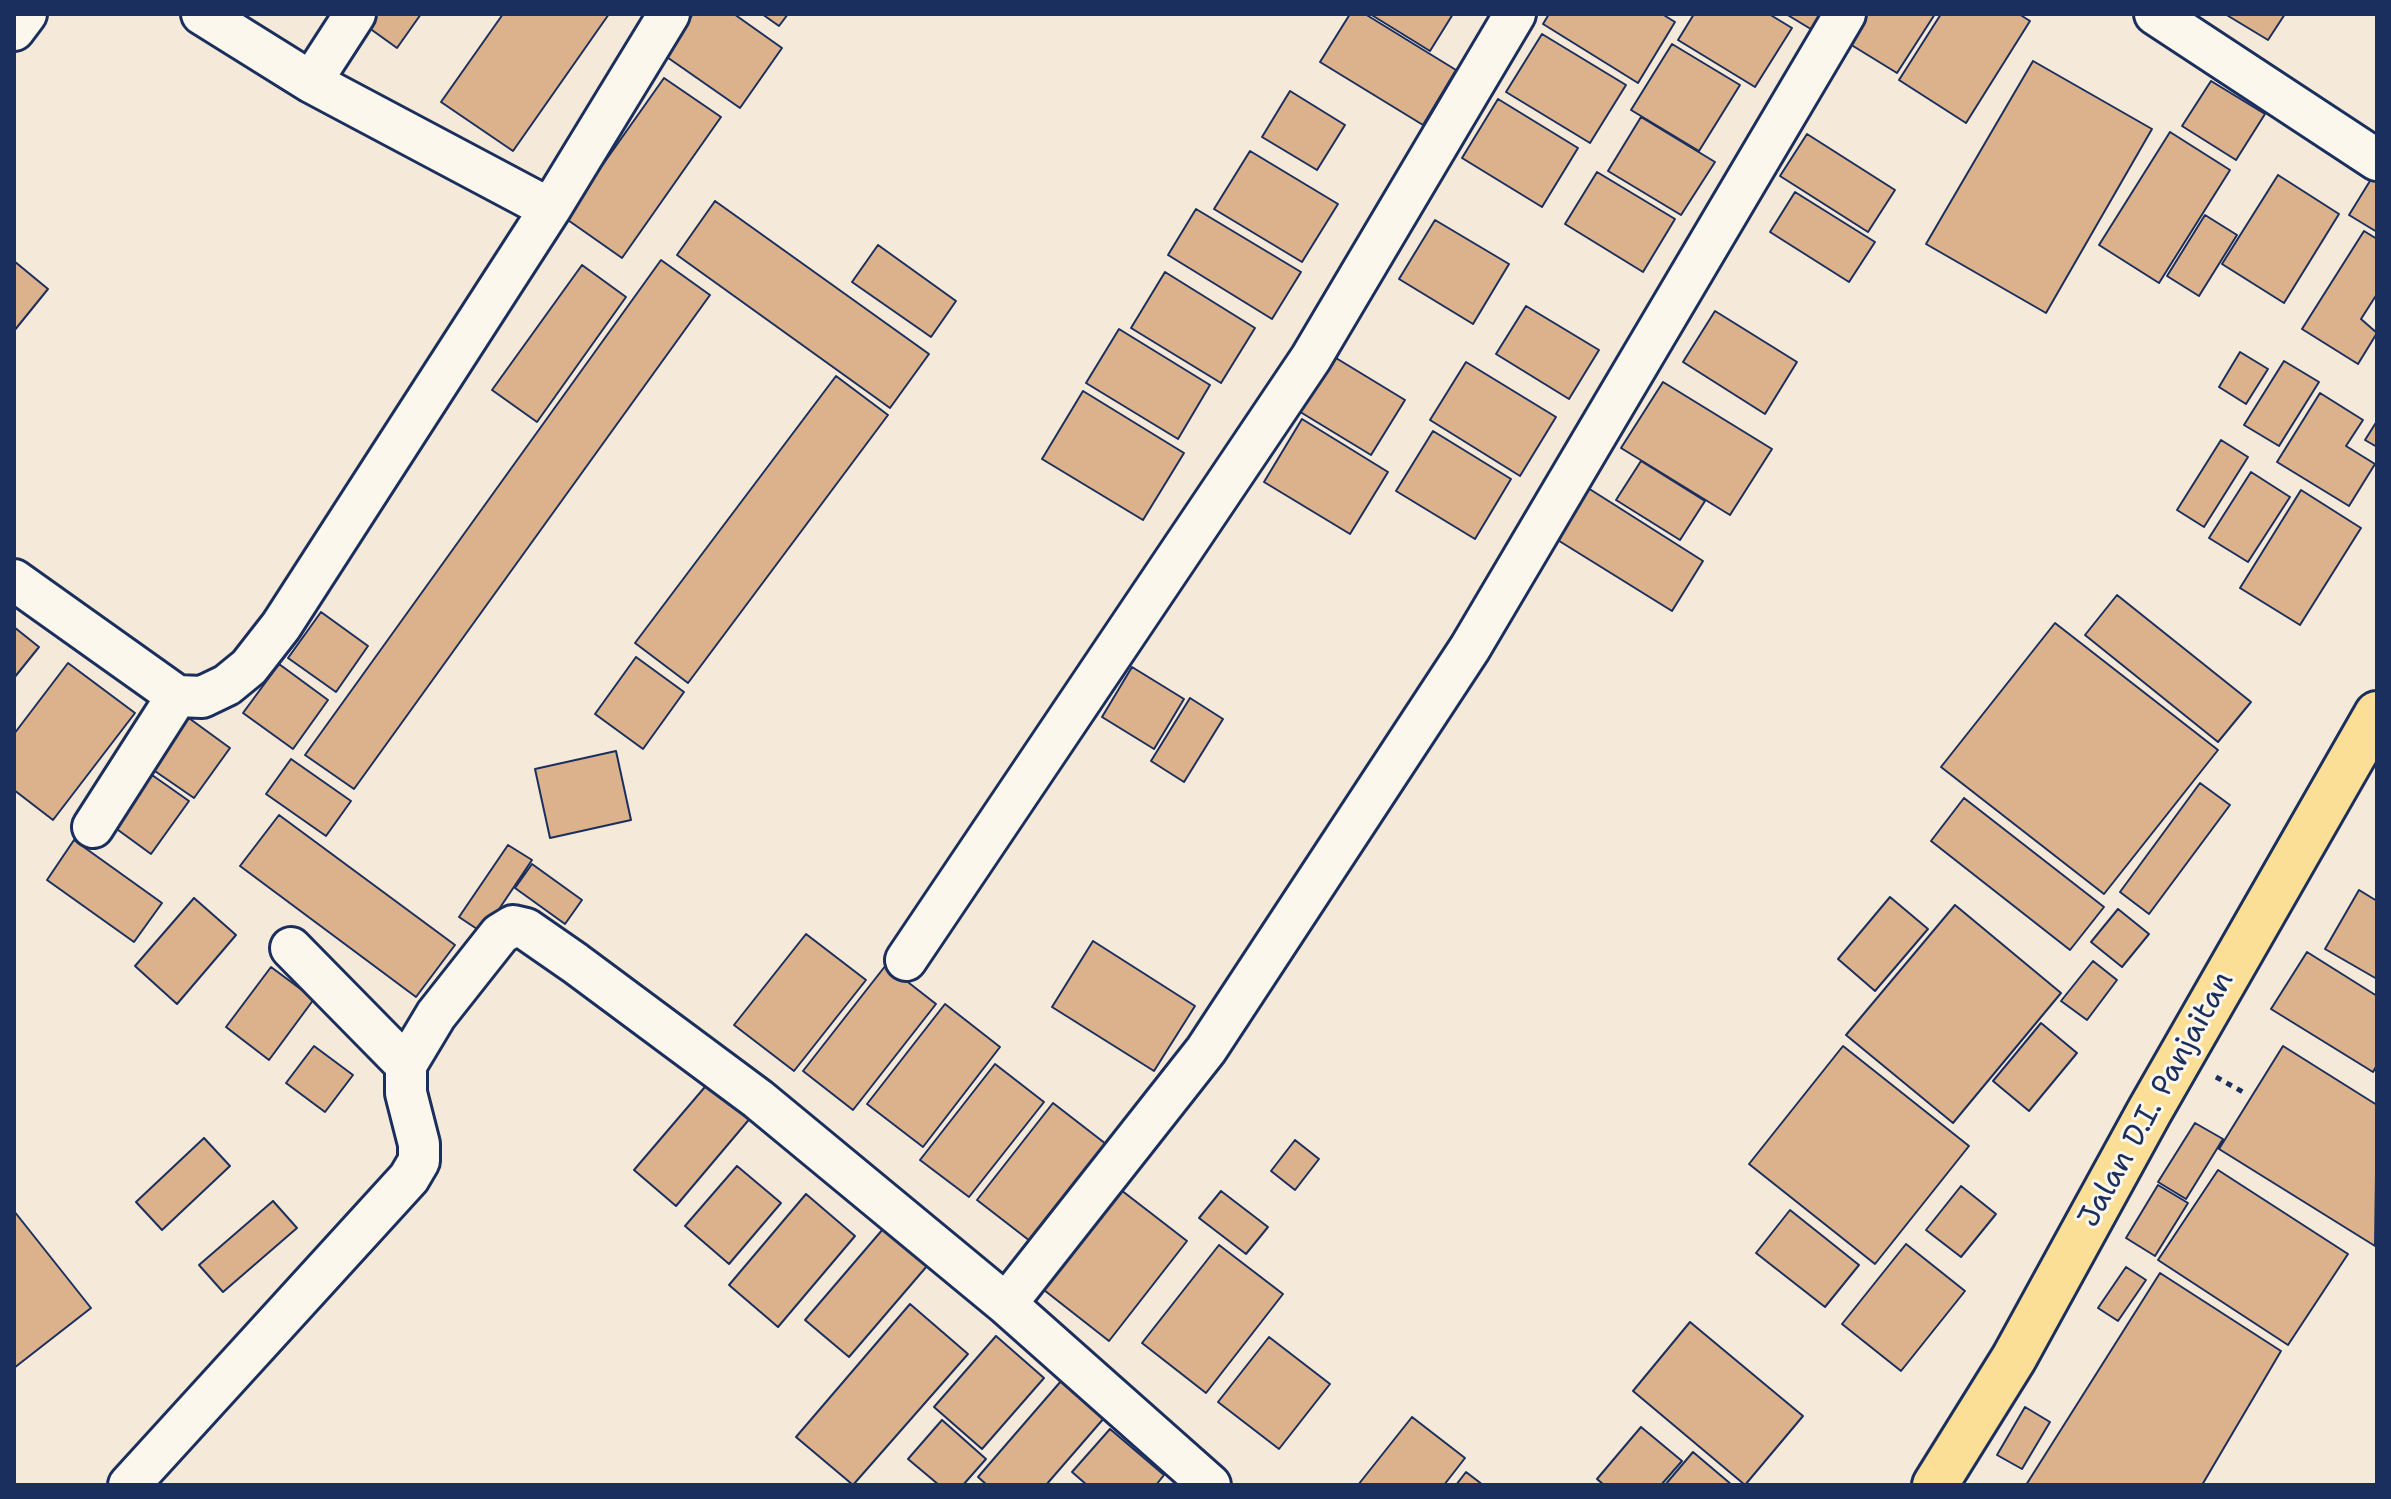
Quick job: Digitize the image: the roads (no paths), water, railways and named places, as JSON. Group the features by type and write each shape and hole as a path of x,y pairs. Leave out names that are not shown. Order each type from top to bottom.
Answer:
{"highway":[{"name":"Jalan D.I. Panjaitan","path":"1935,1485 2014,1358 2377,714"}],"street":[{"path":"14,30 26,14"},
{"path":"202,14 311,82 550,209"},
{"path":"311,82 355,14"},
{"path":"14,580 177,696 202,697 227,685 249,667 281,626 550,209 669,14"},
{"path":"906,960 1311,358 1515,14"},
{"path":"1006,1304 1206,1050 1470,648 1845,14"},
{"path":"2155,14 2377,160"},
{"path":"93,827 177,696"},
{"path":"129,1485 409,1178 419,1161 419,1144 406,1093 406,1065 436,1015 500,934 513,926 526,929 758,1099 1006,1304 1210,1485"},
{"path":"291,948 406,1065"}]}
